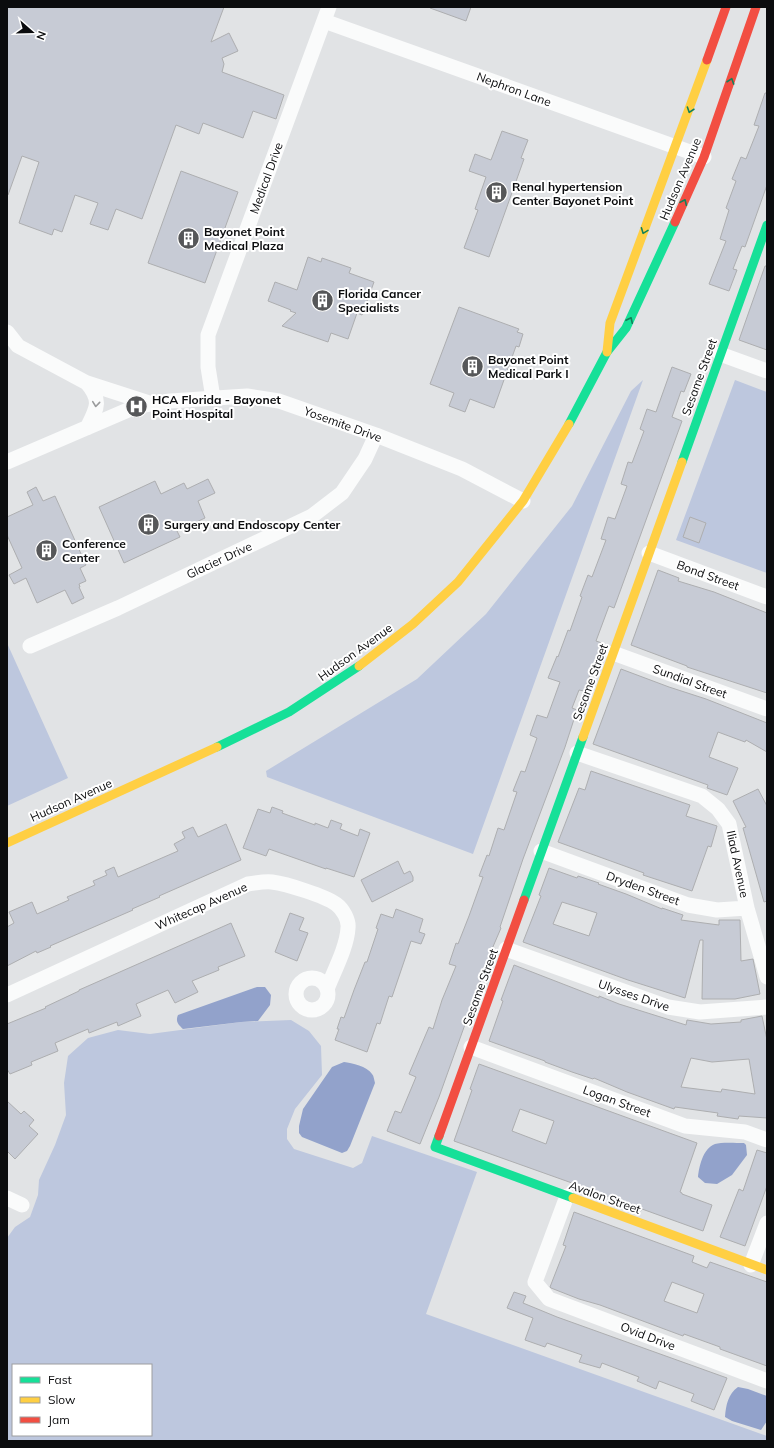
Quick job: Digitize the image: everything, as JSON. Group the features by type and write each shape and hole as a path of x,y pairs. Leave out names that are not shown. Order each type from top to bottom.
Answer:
{"street":[{"name":"Medical Drive","path":"213,398 208,367 208,335 329,7"},
{"name":"Hudson Avenue","path":"607,352 610,323 676,147 726,7"},
{"name":"Hudson Avenue","path":"7,843 240,737 289,712 344,677 381,650 413,624 458,582 523,501 567,427 607,352 626,328 668,239 704,157 756,7"},
{"name":"Nephron Lane","path":"324,21 704,157"},
{"name":"Sesame Street","path":"435,1147 767,225"},
{"name":"Yosemite Drive","path":"7,332 18,346 87,383 152,404"},
{"path":"720,354 767,371"},
{"path":"87,383 96,396 97,403 96,410 87,428"},
{"name":"Yosemite Drive","path":"7,462 135,407 213,398 247,396 279,401 376,435 462,469 523,501"},
{"name":"Glacier Drive","path":"30,646 118,608 312,516 342,494 365,459 376,435"},
{"name":"Bond Street","path":"649,553 767,597"},
{"name":"Sundial Street","path":"613,653 767,708"},
{"name":"Iliad Avenue","path":"577,753 702,796 718,809 729,824 747,908 767,977"},
{"name":"Dryden Street","path":"541,851 688,904 716,910 747,908"},
{"name":"Whitecap Avenue","path":"7,995 248,884 271,882 294,887 330,900 340,907 347,918 349,927 346,941 327,989"},
{"name":"Ulysses Drive","path":"506,949 668,1007 700,1012 767,1007"},
{"name":"Logan Street","path":"471,1047 685,1126 746,1132 767,1140"},
{"name":"Avalon Street","path":"435,1147 767,1270"},
{"name":"Ovid Drive","path":"567,1196 535,1282 549,1299 767,1381"},
{"path":"7,1198 22,1205"},
{"path":"751,1265 767,1223"}],"shaded area":[{"path":"643,380 473,854 267,777 266,771 417,679 486,614 572,506 631,391"},
{"path":"735,380 767,392 767,573 676,540"},
{"path":"7,643 68,778 7,806"},
{"path":"291,1020 309,1031 321,1046 322,1075 295,1109 287,1129 287,1139 294,1149 353,1168 362,1163 372,1136 477,1172 426,1314 767,1436 767,1441 7,1441 7,1238 15,1227 30,1217 38,1195 39,1180 55,1145 66,1115 64,1083 68,1056 88,1038 118,1030 150,1034 241,1022"}],"water":[{"path":"257,987 265,987 271,995 270,1005 258,1021 183,1029 178,1023 178,1015"},
{"path":"344,1062 355,1064 370,1071 373,1075 375,1083 350,1146 347,1151 342,1153 302,1137 299,1133 299,1126 303,1109 332,1067"},
{"path":"721,1143 744,1143 746,1145 747,1155 732,1175 717,1184 705,1183 698,1177 702,1158 707,1149 711,1146"},
{"path":"738,1387 767,1396 767,1421 761,1430 732,1421 725,1417 728,1400"}],"building":[{"path":"7,7 224,7 211,42 229,33 238,51 222,58 224,64 222,72 284,95 276,119 253,111 243,138 203,123 199,134 176,125 142,219 116,209 108,230 90,224 98,203 75,195 62,232 54,229 52,235 19,223 39,162 22,156 7,195"},
{"path":"430,7 471,7 466,21"},
{"path":"765,93 767,93 767,185 745,247 742,246 733,269 737,270 729,291 709,284 726,241 720,239 729,210 726,208 736,181 732,179 741,157 746,159 759,126 754,125"},
{"name":"Renal hypertension Center Bayonet Point","path":"502,131 528,140 521,158 524,159 489,257 464,248 478,210 475,209 486,177 469,171 475,154 491,160"},
{"name":"Bayonet Point Medical Plaza","path":"181,171 238,192 205,283 148,263"},
{"name":"Florida Cancer Specialists","path":"308,257 321,262 322,258 351,268 349,273 374,282 362,315 357,313 348,339 331,333 328,342 282,326 296,313 268,301 275,282 297,290"},
{"path":"765,266 767,266 767,350 739,340"},
{"name":"Bayonet Point Medical Park I","path":"459,307 519,329 517,332 523,334 519,347 516,346 494,408 470,399 465,412 449,406 454,393 430,384"},
{"path":"672,367 691,374 684,392 681,391 672,417 682,421 614,608 609,606 596,641 602,643 584,691 579,690 572,708 577,710 565,747 523,859 500,927 501,928 492,949 439,1097 420,1144 387,1131 395,1111 401,1113 416,1077 409,1074 429,1027 433,1029 442,1000 456,966 449,964 483,877 479,876 487,855 489,856 498,828 504,830 517,792 513,791 521,771 525,772 537,738 530,735 537,715 547,718 560,682 548,678 568,630 570,631 588,575 592,577 606,540 601,539 608,517 615,519 627,486 621,484 628,462 632,463 644,431 640,429 647,409 656,412"},
{"name":"Surgery and Endoscopy Center","path":"208,479 215,493 198,501 205,518 177,531 180,537 124,563 99,507 155,481 161,494 184,483 187,489"},
{"name":"Conference Center","path":"36,487 43,501 55,496 86,565 80,568 86,581 79,584 84,598 72,604 65,590 37,603 26,578 14,584 9,575 22,568 7,535 7,517 33,505 27,492"},
{"path":"690,517 706,523 699,543 683,537"},
{"path":"658,570 679,578 678,581 714,592 767,613 767,693 687,667 631,645"},
{"path":"621,669 706,699 767,723 767,752 746,740 745,742 718,732 709,757 738,768 727,795 707,788 708,785 593,744"},
{"path":"591,771 690,805 686,816 717,826 711,847 708,846 692,891 643,875 644,873 558,842 579,788 585,790"},
{"path":"758,789 767,806 767,901 764,902 743,828 746,827 733,801"},
{"path":"272,807 283,811 282,813 315,825 315,823 328,828 331,820 342,824 340,829 358,836 360,829 370,833 354,877 269,849 266,856 243,848 258,809 270,813"},
{"path":"226,824 241,860 159,896 160,897 132,909 133,910 50,946 51,947 37,953 36,951 7,966 7,927 14,923 9,912 32,902 37,914 69,900 67,897 95,885 93,881 107,875 105,871 114,867 118,877 178,851 174,844 185,838 182,832 193,827 198,837"},
{"path":"398,861 404,874 410,871 413,881 372,902 361,880"},
{"path":"549,868 577,878 578,876 599,883 598,884 662,909 683,915 681,920 719,925 719,920 740,920 741,961 753,959 760,994 735,999 702,999 703,940 700,940 685,998 628,980 523,942 541,896 539,895","holes":["562,902 597,913 589,936 553,924"]},
{"path":"396,909 423,919 419,932 425,934 421,944 411,941 392,997 389,996 380,1024 377,1023 367,1052 335,1040 339,1029 337,1029 341,1017 344,1018 365,962 367,962 378,929 376,928 381,914 393,918"},
{"path":"290,913 304,918 299,930 308,933 297,961 275,952"},
{"path":"231,923 245,956 218,967 219,970 192,981 198,992 175,1003 168,990 136,1004 141,1016 118,1026 117,1022 89,1033 88,1029 55,1043 58,1051 31,1062 32,1065 10,1074 7,1069 7,1024 46,1008 45,1007 79,990"},
{"path":"514,965 599,998 599,996 619,1004 686,1025 687,1020 711,1024 741,1022 741,1020 762,1016 767,1040 767,1118 739,1116 738,1119 717,1116 718,1113 675,1107 674,1109 594,1078 593,1079 572,1072 489,1041 503,1001 501,1000","holes":["691,1058 712,1062 749,1059 755,1094 722,1089 721,1092 681,1087"]},
{"path":"479,1064 697,1143 680,1192 712,1205 703,1231 642,1209 641,1211 586,1188 454,1141 472,1090 470,1089","holes":["520,1109 554,1121 546,1144 512,1131"]},
{"path":"7,1101 21,1114 24,1111 34,1120 29,1126 38,1134 15,1159 7,1151"},
{"path":"757,1150 767,1153 767,1186 745,1246 720,1237 739,1189 743,1191"},
{"path":"574,1212 694,1256 692,1262 707,1268 710,1262 767,1282 767,1366 684,1334 683,1336 551,1288 550,1287 566,1246 563,1245","holes":["672,1282 704,1294 697,1313 664,1301"]},
{"path":"514,1292 526,1296 523,1303 557,1317 727,1378 714,1410 691,1401 694,1394 659,1381 656,1389 637,1381 639,1377 602,1363 600,1368 579,1362 582,1355 547,1343 545,1347 525,1340 533,1318 507,1308"}],"traffic: fast":[{"path":"569,424 607,352 626,328 675,222"},
{"path":"682,462 767,225"},
{"path":"217,747 289,712 359,666"},
{"path":"524,900 583,737"},
{"path":"439,1136 435,1147 573,1198"}],"traffic: slow":[{"path":"607,352 610,323 707,60"},
{"path":"359,666 413,624 458,582 523,501 569,424"},
{"path":"583,737 682,462"},
{"path":"7,843 217,747"},
{"path":"573,1198 767,1270"}],"traffic: jam":[{"path":"707,60 726,7"},
{"path":"675,222 704,157 756,7"},
{"path":"439,1136 524,900"}],"place":[{"name":"Renal hypertension Center Bayonet Point","path":"496,193"},
{"name":"Bayonet Point Medical Plaza","path":"189,238"},
{"name":"Florida Cancer Specialists","path":"322,300"},
{"name":"Bayonet Point Medical Park I","path":"473,366"},
{"name":"HCA Florida - Bayonet Point Hospital","path":"136,406"},
{"name":"Surgery and Endoscopy Center","path":"149,524"},
{"name":"Conference Center","path":"47,550"}]}
